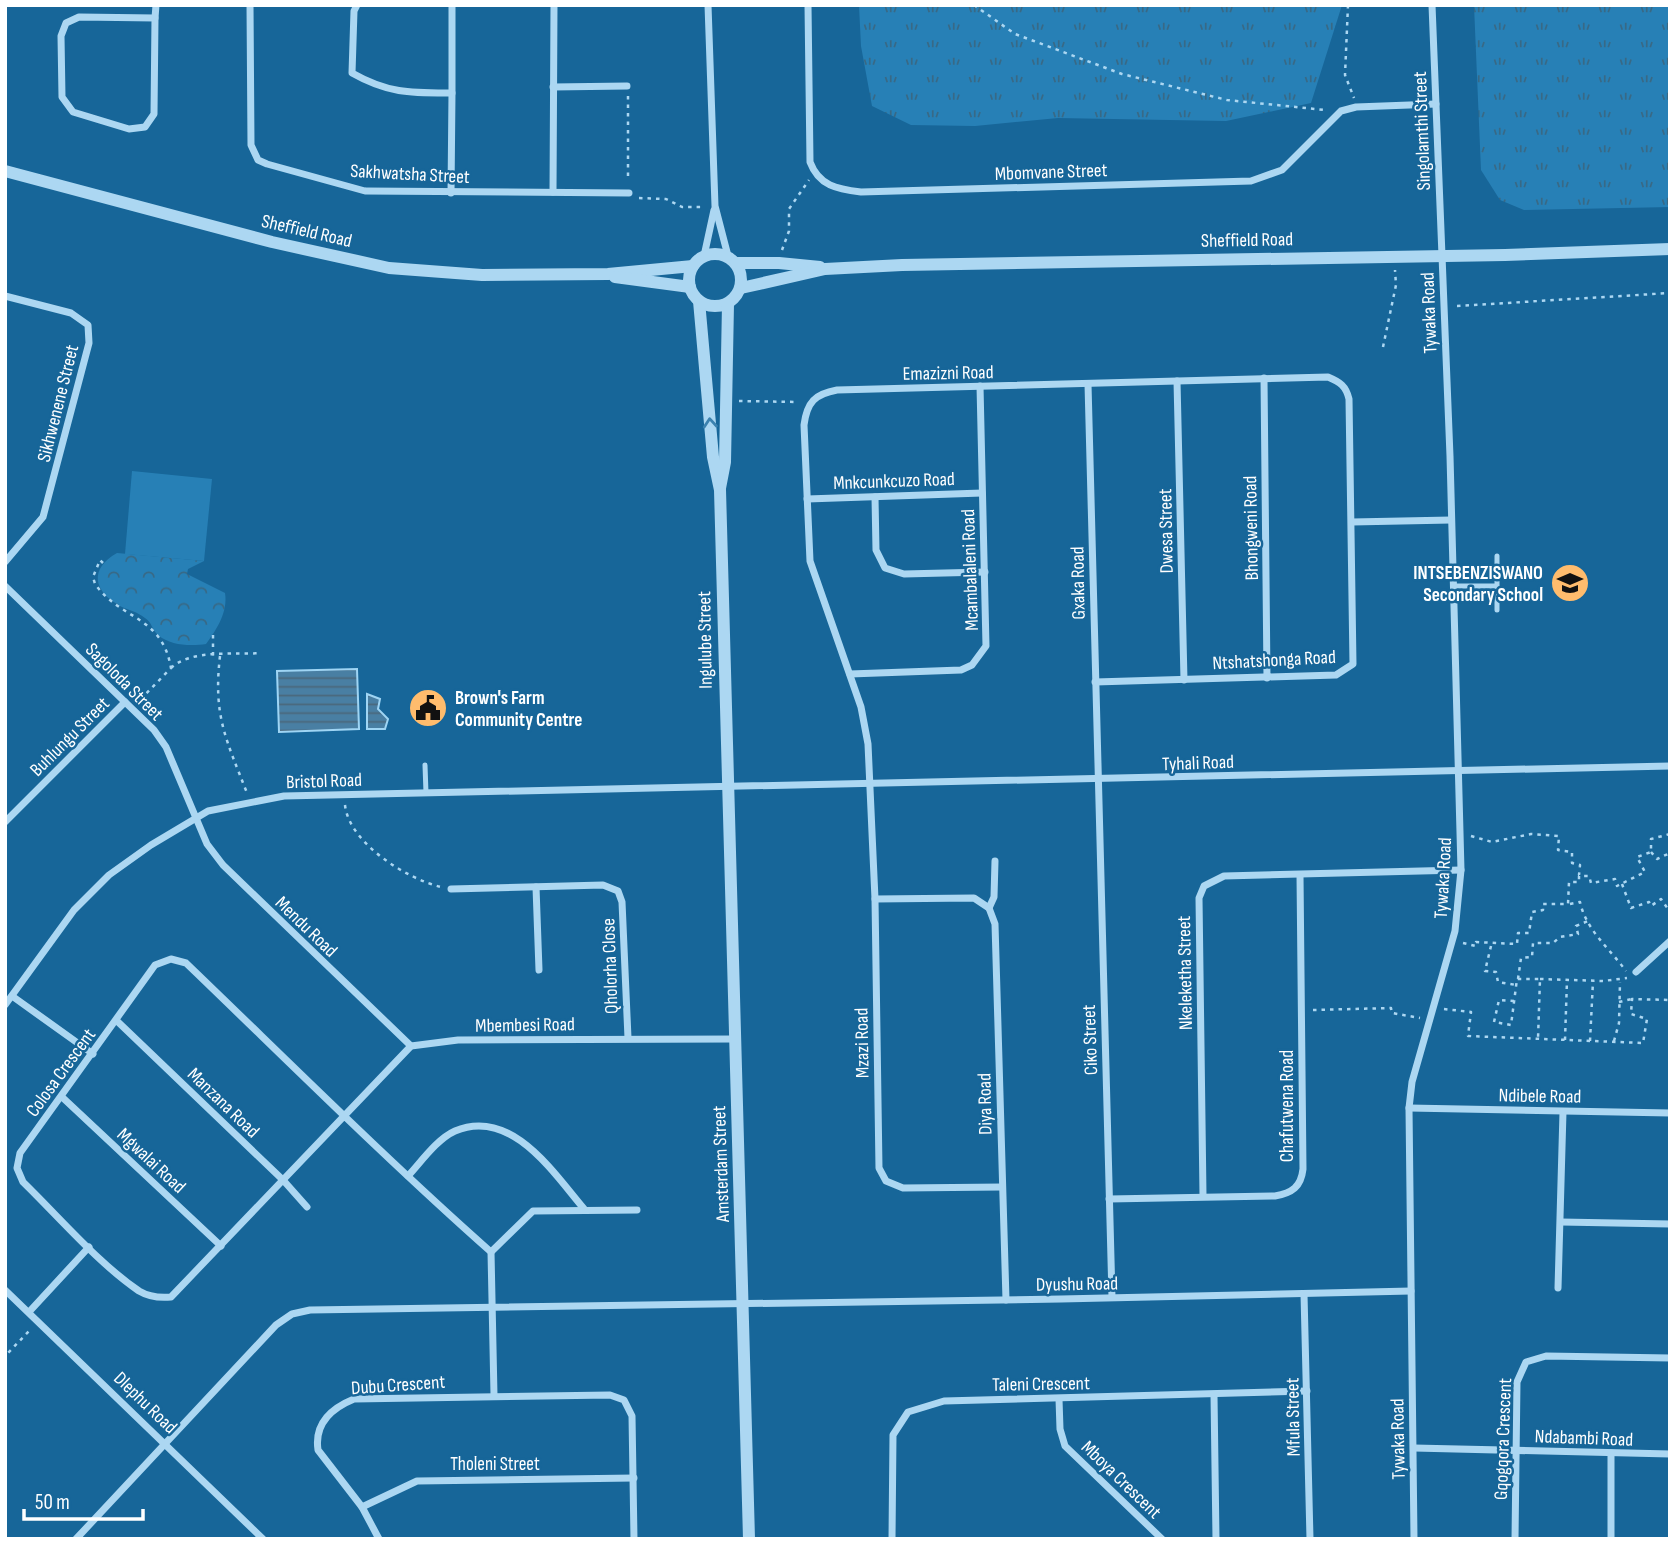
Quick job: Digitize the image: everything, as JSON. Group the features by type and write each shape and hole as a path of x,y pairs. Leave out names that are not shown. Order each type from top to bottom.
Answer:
{"street":[{"path":"155,18 79,17 66,23 61,36 60,85 62,97 73,112 129,130 145,127 154,114 156,5"},
{"name":"Sakhwatsha Street","path":"250,5 251,145 258,160 352,189 451,193 629,193"},
{"path":"357,5 354,11 352,73 375,86 401,93 452,93"},
{"path":"451,193 452,5"},
{"path":"552,192 554,5"},
{"path":"704,256 715,206 708,5"},
{"path":"808,5 810,162 814,171"},
{"name":"Singolamthi Street","path":"1432,5 1442,255"},
{"path":"553,87 627,86"},
{"path":"1341,111 1356,107 1436,104"},
{"name":"Mbomvane Street","path":"814,171 821,182 840,189 861,192 1251,181 1282,170 1341,111"},
{"name":"Sheffield Road","path":"5,171 272,242 389,268 482,275 608,274 693,266"},
{"path":"715,206 732,260 742,275 741,288 728,304 718,306 699,301 690,287 693,266 704,256 716,253 732,260"},
{"name":"Sheffield Road","path":"732,260 825,269 1670,249"},
{"name":"Tywaka Road","path":"1414,1539 1409,1108 1412,1082 1460,908 1461,870 1442,255"},
{"name":"Sheffield Road","path":"741,288 825,269"},
{"name":"Sheffield Road","path":"608,274 690,287"},
{"name":"Sikhwenene Street","path":"5,296 71,313 88,325 89,343 43,517 37,528 5,562"},
{"name":"Ingulube Street","path":"699,301 713,457 720,490 727,789"},
{"name":"Ingulube Street","path":"720,490 725,462 728,304"},
{"name":"Emazizni Road","path":"808,405 822,393 837,390 1328,377 1347,390 1352,522"},
{"name":"Bhongweni Road","path":"1265,378 1267,678"},
{"name":"Dwesa Street","path":"1177,381 1184,680"},
{"name":"Gxaka Road","path":"1088,384 1098,781"},
{"name":"Mcambalaleni Road","path":"850,674 949,672 972,665 986,646 980,386"},
{"path":"808,405 804,425 808,542 813,574 850,674 866,728 870,785"},
{"name":"Mnkcunkcuzo Road","path":"807,499 982,493"},
{"path":"875,497 876,550 885,568 904,574 985,572"},
{"path":"1352,522 1451,520"},
{"name":"Ntshatshonga Road","path":"1094,682 1336,675 1353,664 1352,522"},
{"name":"Sagoloda Street","path":"5,586 125,702 166,747 195,818"},
{"name":"Buhlungu Street","path":"5,822 125,702"},
{"name":"Tyhali Road","path":"727,789 1098,781 1459,769 1670,766"},
{"name":"Ciko Street","path":"1098,781 1112,1297"},
{"name":"Mzazi Road","path":"870,785 875,899 879,1168 886,1181 903,1188 1002,1187"},
{"name":"Bristol Road","path":"5,1005 74,910 109,875 208,811 284,796 727,789"},
{"name":"Amsterdam Street","path":"727,789 749,1539"},
{"name":"Mendu Road","path":"195,818 207,844 236,880 411,1046"},
{"name":"Diya Road","path":"995,861 994,897 989,908 995,924 1006,1300"},
{"name":"Nkeleketha Street","path":"1203,1195 1200,893 1211,880 1224,876 1461,870"},
{"name":"Chafutwena Road","path":"1109,1199 1203,1195 1275,1196 1285,1194 1299,1185 1303,1169 1300,875"},
{"name":"Qholorha Close","path":"451,889 603,885 618,891 622,902 628,1038"},
{"path":"536,887 539,970"},
{"path":"875,899 974,898 989,908"},
{"path":"1636,972 1670,942"},
{"name":"Colosa Crescent","path":"346,1116 171,1297 158,1298 141,1292 89,1247 23,1182 17,1168 20,1153 155,965 172,959 186,963 491,1252"},
{"path":"12,996 93,1054"},
{"name":"Manzana Road","path":"117,1021 307,1207"},
{"name":"Mbembesi Road","path":"411,1046 458,1040 735,1039"},
{"path":"346,1116 411,1046"},
{"name":"Mgwalai Road","path":"62,1097 221,1246"},
{"name":"Ndibele Road","path":"1409,1108 1670,1113"},
{"path":"1558,1288 1562,1222 1563,1112"},
{"path":"408,1176 454,1132 478,1128 506,1131 526,1145 585,1210"},
{"path":"494,1395 491,1252 533,1211 636,1210"},
{"path":"1562,1222 1670,1224"},
{"path":"29,1312 89,1247"},
{"name":"Dlephu Road","path":"5,1290 263,1539"},
{"name":"Dyushu Road","path":"76,1539 276,1325 292,1314 310,1310 744,1305 1411,1291"},
{"name":"Mfula Street","path":"1304,1294 1310,1539"},
{"name":"Gqogqora Crescent","path":"1515,1539 1517,1382 1526,1362 1546,1356 1670,1358"},
{"name":"Taleni Crescent","path":"892,1539 893,1435 908,1412 944,1401 1307,1391"},
{"name":"Dubu Crescent","path":"379,1539 362,1507 318,1450 316,1440 329,1413 354,1399 610,1395 624,1400 632,1416 635,1539"},
{"path":"1214,1395 1216,1539"},
{"name":"Mboya Crescent","path":"1059,1399 1060,1429 1065,1446 1162,1539"},
{"name":"Ndabambi Road","path":"1414,1448 1670,1454"},
{"path":"1611,1453 1611,1539"},
{"name":"Tholeni Street","path":"362,1507 417,1481 634,1478"}],"lane":[{"path":"1497,556 1497,610"},
{"path":"1453,586 1497,586"},
{"path":"425,765 426,793"}],"path":[{"path":"974,5 1015,34 1122,74 1227,100 1341,111"},
{"path":"1348,5 1345,75 1356,107"},
{"path":"627,86 629,193 637,198 666,199 682,207 715,206"},
{"path":"779,263 789,231 789,209 814,171"},
{"path":"1383,347 1396,285 1395,256"},
{"path":"1444,307 1670,293"},
{"path":"726,402 793,400 808,405"},
{"path":"103,563 100,560 94,570 95,584 115,606 146,622 166,650 170,668"},
{"path":"213,635 213,656"},
{"path":"132,709 170,668 191,656 261,653"},
{"path":"220,656 217,688 219,720 250,803"},
{"path":"345,794 347,817 385,860 404,874 423,883 451,889"},
{"path":"1460,836 1476,836 1492,842 1531,834 1559,836 1558,850 1572,852 1572,863 1580,864 1579,882 1569,882 1568,904"},
{"path":"1670,834 1651,839 1651,852 1657,859 1670,853"},
{"path":"1579,876 1589,876 1591,883 1604,879 1605,882 1615,880 1618,886 1644,872 1637,857 1651,852"},
{"path":"1621,884 1631,908 1649,902 1651,906 1661,900 1670,912"},
{"path":"1453,940 1476,946 1476,942 1491,945 1517,944 1518,933 1529,933 1532,912 1543,910 1543,904 1580,902 1588,921 1629,977 1620,981 1517,979"},
{"path":"1514,1001 1499,1000 1494,1022 1511,1025 1521,958 1532,957 1533,943 1553,943 1560,937 1578,934 1576,926 1588,921"},
{"path":"1491,945 1485,971 1496,972 1497,982 1516,985"},
{"path":"1538,1039 1540,979"},
{"path":"1565,1040 1567,980"},
{"path":"1590,1041 1593,980"},
{"path":"1614,1041 1620,981"},
{"path":"1619,1002 1632,999 1670,1000"},
{"path":"1434,1007 1471,1012 1468,1036 1643,1043 1647,1019 1631,1014 1632,999"},
{"path":"1301,1010 1337,1008 1354,1011 1391,1008 1392,1013 1430,1021"},
{"path":"5,1360 6,1355 38,1321"}],"green space":[{"path":"859,5 1342,5 1311,103 1226,121 1058,118 975,126 911,125 872,106 861,46"},
{"path":"1474,5 1670,5 1670,207 1524,210 1500,200 1481,170"},
{"path":"132,471 212,479 204,561 125,554"},
{"path":"117,553 204,561 188,569 187,574 225,593 221,620 206,644 181,644 163,639 147,620 104,594 98,580 99,573 108,559"}],"shaded area":[{"path":"357,669 359,729 279,732 277,671"},
{"path":"367,694 380,699 378,709 388,719 385,729 367,729"}],"place":[{"name":"INTSEBENZISWANO Secondary School","path":"1570,583"},
{"name":"Brown's Farm Community Centre","path":"428,708"}]}
